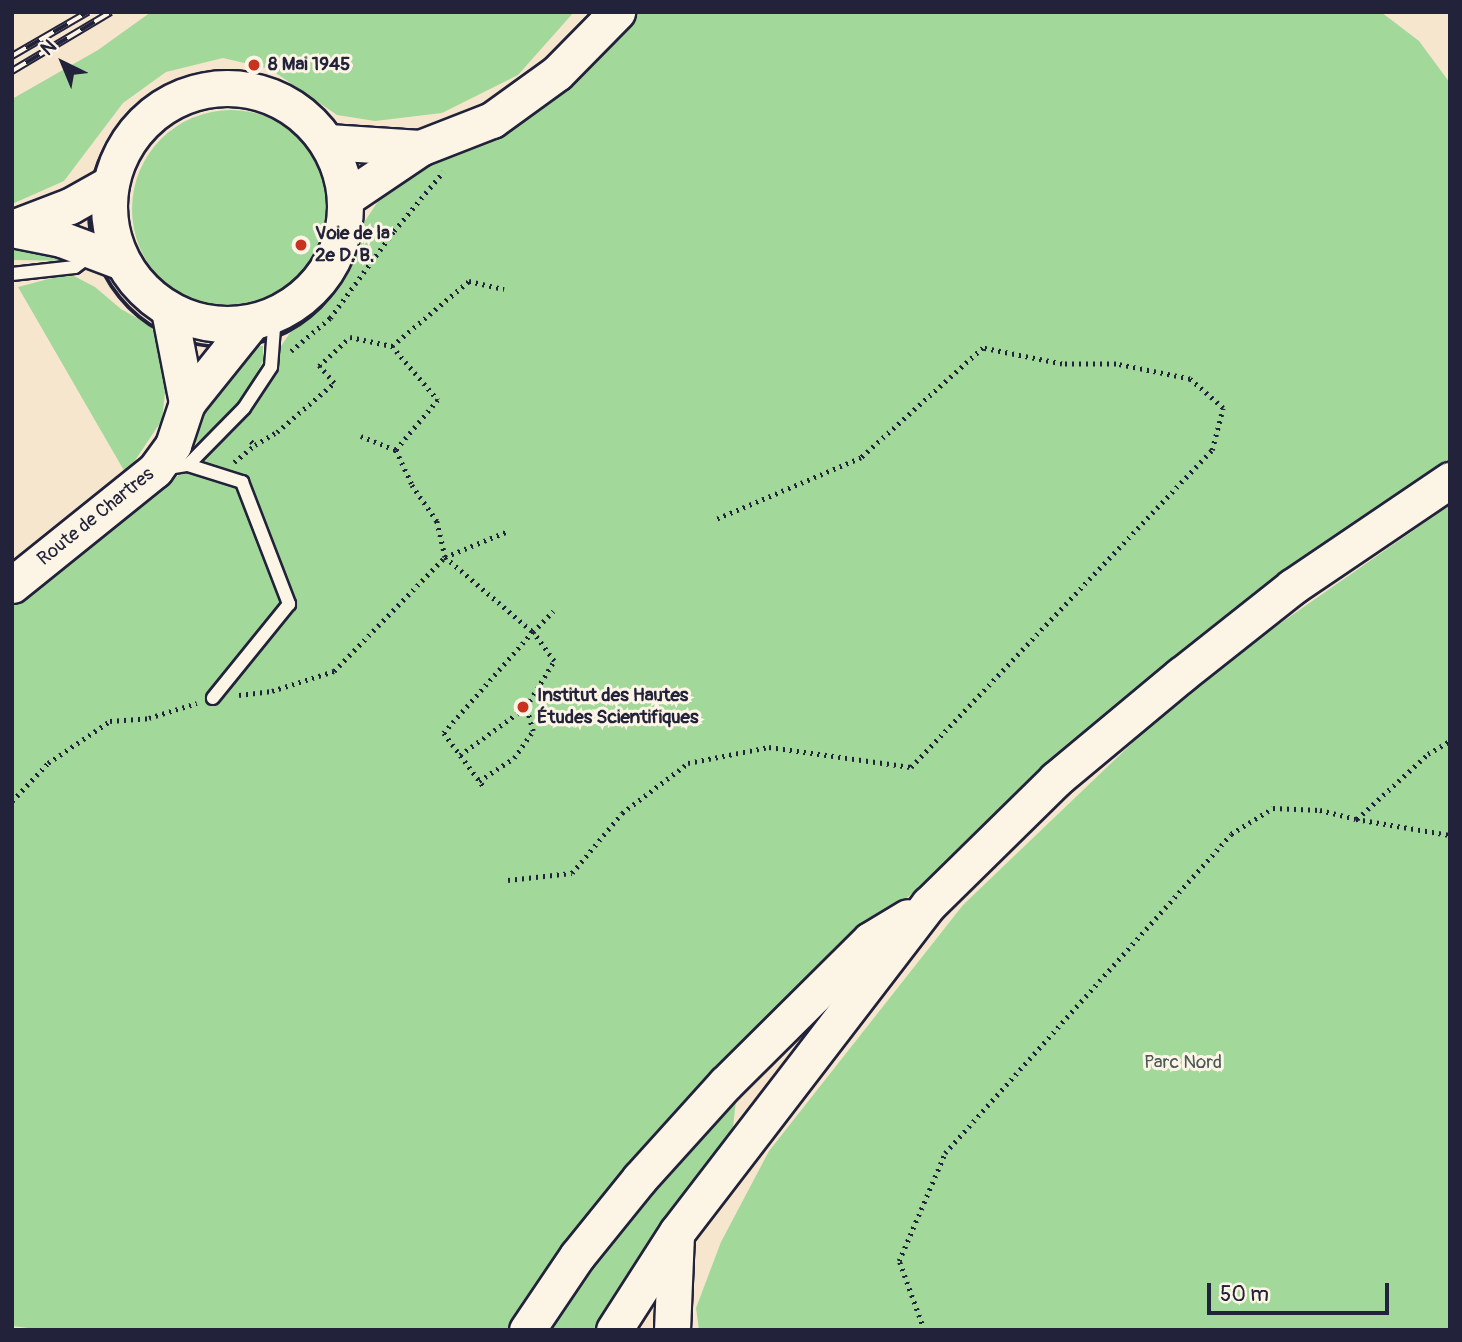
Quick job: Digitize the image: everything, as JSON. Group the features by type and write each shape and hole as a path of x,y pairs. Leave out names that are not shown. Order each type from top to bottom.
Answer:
{"main road":[{"path":"352,194 420,148 492,120 557,73 617,12"},
{"path":"222,87 253,90 283,100 308,118 335,143 341,169 352,194 343,234 330,268 306,296 258,331 195,321 172,324 142,289 108,257 61,239 12,228 101,188 121,153 146,120 162,106 191,93 222,87"},
{"path":"335,143 420,148"},
{"path":"101,188 109,223 108,257"},
{"name":"Route de Chartres","path":"172,324 187,403"},
{"name":"Route de Chartres","path":"12,585 172,468 173,445 187,403 205,377 258,331"},
{"path":"614,1330 677,1232 929,904 1056,779 1181,674 1292,587 1450,480"},
{"path":"527,1330 577,1256 640,1178 725,1084 870,940 929,904"},
{"path":"672,1330 677,1232"}],"lane":[{"path":"13,277 75,267 108,257"},
{"path":"172,468 244,408 271,367 258,331"},
{"path":"172,468 242,482 289,604 213,698"}],"path":[{"path":"244,77 286,91 323,117 335,143 360,219 357,242 340,283 311,317 206,347 172,324 144,322 127,307 107,280 108,257 90,227 101,188 99,161 122,123 157,94 199,79 244,77"},
{"path":"271,367 330,318 394,231 451,162"},
{"path":"392,346 469,281 504,289"},
{"path":"251,441 255,445 277,432 334,383 319,366 350,337 392,346 438,400 396,450"},
{"path":"508,880 572,873 622,813 688,763 769,747 911,767 1212,450 1223,408 1190,379 1116,364 1062,364 983,348 861,458 717,519"},
{"path":"361,436 396,450 412,485 437,522 445,557 533,632 554,661 526,707 460,755"},
{"path":"12,801 48,762 110,721 149,718 213,698 272,691 334,671 445,557 508,531"},
{"path":"484,788 444,733 553,611"},
{"path":"479,781 514,758 534,731 526,707"},
{"path":"1356,819 1428,754 1450,741"},
{"path":"924,1330 899,1261 945,1153 1231,834 1273,808 1320,810 1450,835"}],"green space":[{"path":"151,12 574,12 518,75 442,113 375,121 337,115 270,69 223,58 166,72 123,103 64,181 12,204 12,99 98,50"},
{"name":"Institut des Hautes Études Scientifiques","path":"631,12 1381,12 1419,41 1450,83 1450,470 1052,771 743,1041 733,1127 601,1330 44,1330 12,1326 12,598 210,452 381,197"},
{"path":"231,110 269,117 301,139 323,171 330,209 323,247 301,279 269,301 231,308 193,301 161,279 139,247 132,209 139,171 161,139 193,117"},
{"path":"12,241 74,261 12,260"},
{"path":"74,276 95,287 121,309 151,326 163,357 166,383 162,420 126,474 18,287 56,277"},
{"path":"263,346 263,361 241,402 224,424 194,444 206,396 251,347"},
{"name":"Parc Nord","path":"1450,505 1450,1330 699,1330 696,1308 721,1242 769,1151 963,905 1196,682"}],"railway":[{"path":"12,56 88,12"},
{"path":"12,71 111,12"}],"place":[{"name":"8 Mai 1945","path":"254,65"},
{"name":"Voie de la 2e D. B.","path":"301,245"},
{"name":"Institut des Hautes Études Scientifiques","path":"523,707"}]}
